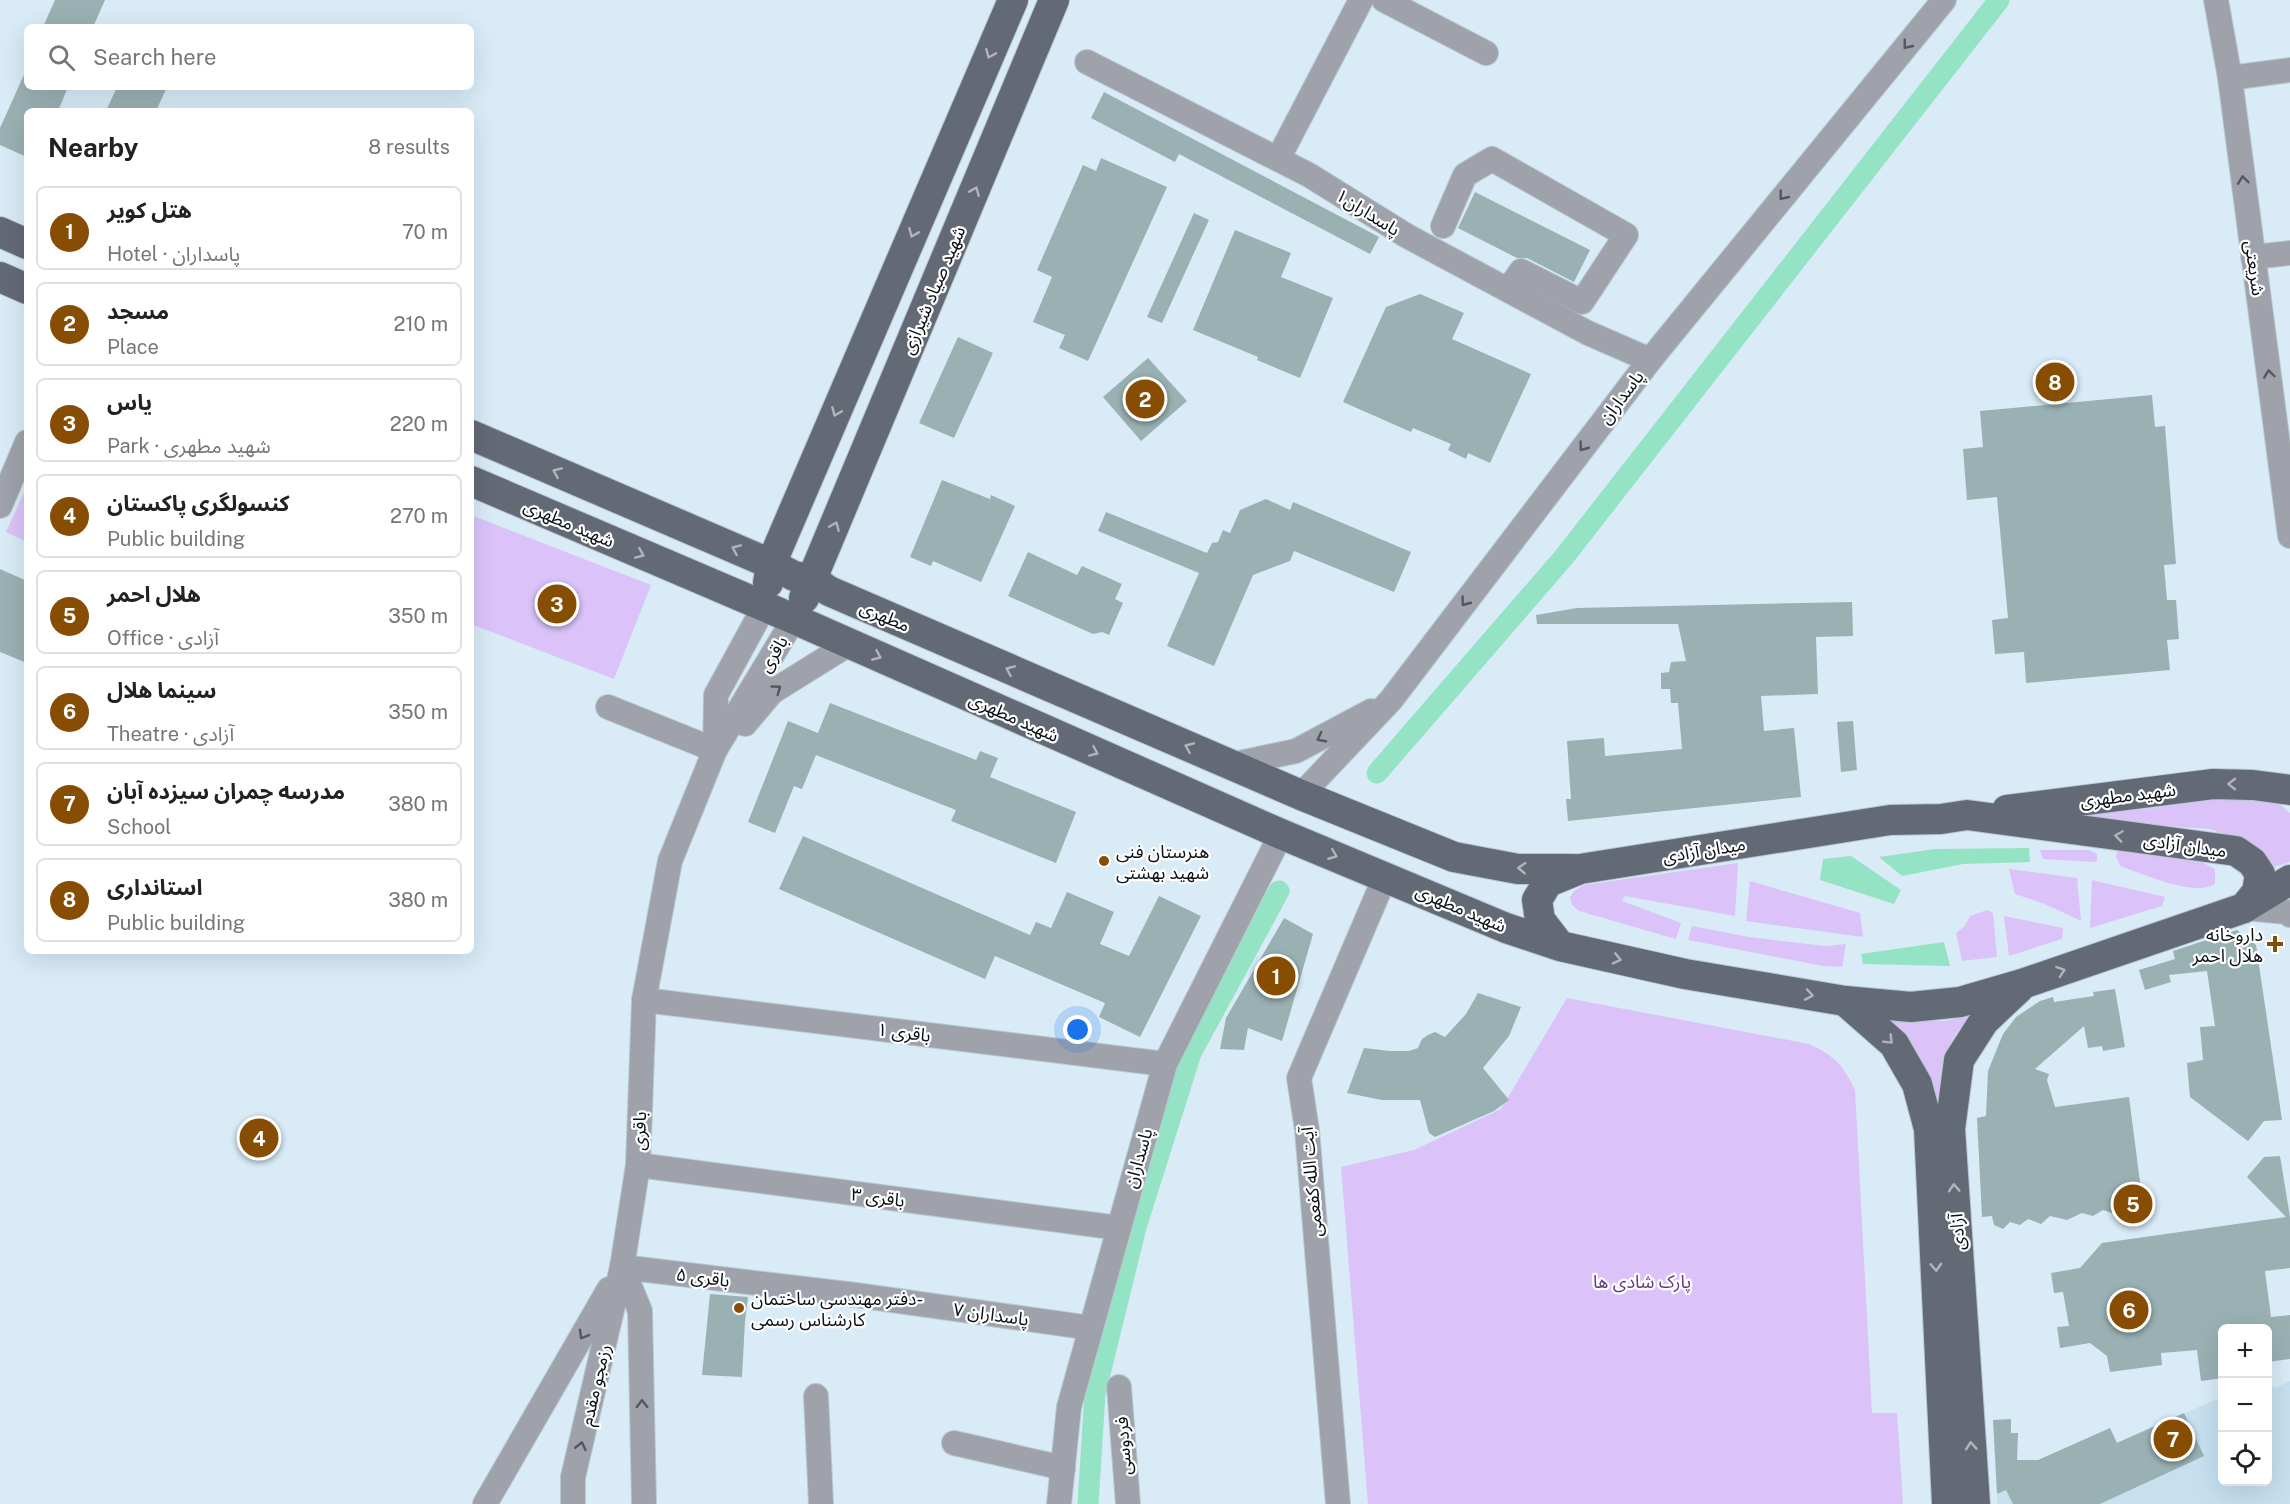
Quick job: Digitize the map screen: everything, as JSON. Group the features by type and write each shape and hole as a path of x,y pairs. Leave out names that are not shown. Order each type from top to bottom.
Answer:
{"main road":[{"path":"764,607 771,564 1012,0"},
{"name":"شهید صیاد شیرازی","path":"794,619 813,580 1054,0"},
{"path":"0,232 24,243"},
{"path":"0,277 24,288"},
{"name":"مطهری","path":"474,436 794,576 813,580 829,591 1301,795"},
{"name":"شهید مطهری","path":"474,481 794,619 1281,834 1506,928 1560,946"},
{"name":"شهید مطهری","path":"1967,815 2213,784 2253,785 2290,790"},
{"path":"1281,834 1301,795 1454,857 1518,869 1580,869"},
{"name":"میدان آزادی","path":"1560,946 1540,920 1536,900 1548,882 1580,869 1890,820 1941,819 1967,815 2236,851 2252,862 2260,874 2258,892 2244,908"},
{"path":"1560,946 1685,974 1845,1002 1921,1006 1960,1002 2022,984 2244,908 2290,880"},
{"name":"آزادی","path":"1974,1504 1950,1129 1959,1060 1983,1021 2022,984"},
{"name":"آزادی","path":"1845,1002 1894,1044 1917,1084 1929,1129 1947,1504"}],"street":[{"path":"1278,159 1362,0"},
{"path":"1384,0 1486,53"},
{"name":"پاسداران","path":"1301,795 1391,700 1650,360 1944,0"},
{"name":"شریعتی","path":"2216,0 2230,78 2253,258 2282,412 2290,536"},
{"name":"پاسداران۱","path":"1087,62 1310,175 1407,236 1607,343 1650,360"},
{"path":"2230,78 2290,70"},
{"path":"1443,226 1465,175 1492,159 1626,235 1582,302 1521,271 1508,290"},
{"path":"2253,258 2290,253"},
{"path":"0,506 24,449"},
{"path":"712,757 716,695 764,607"},
{"name":"باقری","path":"622,1266 638,1166 644,1000 669,861 712,757 794,619"},
{"path":"712,757 772,692 849,644"},
{"path":"1230,765 1296,751 1391,700"},
{"path":"608,707 712,757"},
{"name":"پاسداران","path":"1059,1504 1069,1407 1165,1064 1281,834"},
{"name":"آیت الله کفعمی","path":"1338,1504 1308,1141 1299,1078 1385,877"},
{"path":"2244,908 2287,912 2290,915"},
{"name":"باقری ۱","path":"644,1000 1165,1064"},
{"name":"باقری ۳","path":"638,1166 1119,1228"},
{"path":"485,1504 622,1266"},
{"path":"622,1266 640,1311 644,1504"},
{"name":"باقری ۵","path":"622,1266 856,1295"},
{"name":"رزمجو مقدم","path":"573,1504 573,1478 622,1266"},
{"name":"پاسداران ۷","path":"856,1295 1091,1328"},
{"name":"فردوسی","path":"1119,1387 1128,1504"},
{"path":"816,1395 821,1504"},
{"path":"954,1443 1063,1468"}],"shaded area":[{"path":"2029,848 2030,862 1963,864 1902,876 1879,857 1935,849"},
{"path":"1851,856 1901,890 1894,904 1820,880 1823,859"},
{"path":"1944,942 1950,966 1863,964 1861,954"},
{"path":"2290,1381 2290,1504 1997,1504 1997,1494 2218,1399 2218,1486 2272,1486 2272,1386 2275,1388"}],"green space":[{"path":"24,493 24,541 6,532"},
{"path":"474,516 651,585 614,679 474,625"},
{"path":"2263,798 2281,805 2290,813 2290,862 2274,867 2262,861 2232,837 2210,829 2051,818 2154,808 2205,799"},
{"path":"2040,850 2089,850 2097,854 2097,861 2043,859"},
{"path":"2118,850 2200,861 2215,869 2215,884 2195,888 2155,879 2120,866 2116,856"},
{"path":"1738,863 1735,916 1625,896 1622,901 1681,923 1676,939 1579,911 1572,905 1570,897 1574,891 1584,885"},
{"path":"2009,869 2077,878 2081,921 2045,904 2015,894"},
{"path":"2092,880 2165,897 2162,906 2090,928"},
{"path":"1750,881 1860,913 1863,937 1746,921"},
{"path":"1987,910 1993,913 1997,957 1962,961 1956,933 1965,926 1970,916"},
{"path":"2004,916 2063,928 2062,939 2009,956"},
{"path":"1692,926 1749,937 1825,946 1846,944 1842,967 1823,966 1688,940"},
{"name":"پارک شادی ها","path":"1567,998 1809,1044 1832,1057 1846,1074 1855,1090 1872,1413 1897,1413 1903,1504 1368,1504 1341,1167 1414,1150 1501,1109"},
{"path":"1971,1015 1947,1050 1941,1071 1938,1112 1883,1021 1945,1021"}],"building":[{"path":"55,0 105,0 94,24 44,24"},
{"path":"24,75 24,90 67,90 59,108 24,108 24,156 0,145 0,128"},
{"path":"116,90 166,90 157,108 107,108"},
{"path":"1104,92 1379,237 1370,254 1179,154 1175,162 1091,118"},
{"path":"1101,158 1167,187 1088,361 1059,348 1065,335 1033,322 1052,277 1037,270 1083,165 1096,171"},
{"path":"1475,192 1590,250 1574,282 1527,258 1517,258 1458,228"},
{"path":"1194,213 1209,220 1162,323 1147,317"},
{"path":"1235,230 1291,253 1281,277 1333,298 1300,378 1257,360 1258,357 1193,330"},
{"path":"1420,294 1464,313 1452,339 1531,374 1490,463 1468,453 1466,459 1448,450 1451,444 1413,428 1411,432 1343,402 1386,307"},
{"path":"958,337 993,353 954,438 919,423"},
{"path":"1148,358 1187,401 1141,441 1103,397"},
{"path":"2152,395 2155,427 2165,426 2176,564 2164,565 2167,600 2176,600 2179,639 2167,640 2170,670 2026,683 2024,652 1995,654 1992,620 2008,618 1997,497 1967,500 1963,449 1983,447 1980,411"},
{"path":"942,480 990,499 991,495 1015,506 981,582 933,561 931,566 910,557"},
{"path":"1266,499 1290,510 1293,502 1411,552 1394,592 1294,551 1290,561 1253,575 1214,666 1167,646 1199,573 1098,531 1106,512 1207,553 1212,543 1218,542 1223,530 1230,533 1240,510"},
{"path":"1028,552 1077,575 1082,566 1122,584 1115,599 1123,603 1109,635 1102,632 1093,634 1008,596"},
{"path":"0,569 24,580 24,662 0,652"},
{"path":"1852,602 1853,636 1816,637 1818,694 1761,696 1764,731 1794,728 1801,797 1568,821 1566,799 1571,799 1567,741 1604,738 1605,756 1682,749 1678,703 1671,703 1670,689 1661,689 1661,673 1669,672 1671,662 1686,661 1678,624 1537,624 1536,615 1577,608"},
{"path":"830,703 976,760 980,751 998,758 990,777 1076,812 1056,863 951,821 956,810 816,755 802,789 794,786 775,833 748,822 788,721 818,733"},
{"path":"1853,721 1857,770 1841,772 1837,722"},
{"path":"803,836 1030,935 1036,922 1051,928 1067,892 1114,912 1100,944 1129,956 1159,896 1201,916 1140,1037 1099,1017 1105,1003 995,956 985,979 779,889"},
{"path":"1284,918 1313,934 1282,1041 1248,1028 1244,1050 1220,1049 1226,1018"},
{"path":"2237,930 2256,945 2282,1120 2264,1121 2248,1141 2190,1097 2187,1063 2203,1060 2200,1027 2215,1026 2207,971 2169,975 2171,982 2145,990 2139,970 2175,959 2173,951"},
{"path":"2115,989 2125,1047 2103,1051 2102,1046 2088,1048 2084,1026 2035,1069 2049,1074 2047,1080 2055,1107 2129,1097 2143,1205 2123,1217 2103,1210 2093,1216 2082,1213 2067,1220 2050,1216 2041,1224 2028,1219 2020,1225 2010,1222 2003,1229 1994,1225 1992,1216 1982,1217 1977,1118 1986,1116 1988,1071 2003,1034 2016,1017 2040,1001 2053,997 2054,1002 2094,996 2093,992"},
{"path":"1478,993 1521,1007 1509,1036 1483,1068 1509,1100 1494,1111 1435,1137 1429,1133 1420,1100 1382,1100 1347,1093 1364,1048 1409,1051 1418,1048 1422,1039 1435,1032 1445,1037 1466,1014"},
{"path":"2280,1156 2290,1217 2290,1268 2265,1271 2271,1317 2290,1315 2290,1359 2272,1361 2272,1324 2218,1324 2218,1379 2201,1381 2197,1350 2161,1353 2162,1365 2110,1372 2107,1356 2090,1343 2060,1348 2057,1327 2069,1326 2063,1292 2054,1293 2051,1273 2080,1268 2102,1243 2286,1217 2247,1177 2264,1157"},
{"path":"710,1294 748,1297 742,1377 702,1375"},
{"path":"2184,1413 2204,1456 2100,1504 2013,1504 2006,1490 1997,1494 1993,1420 2011,1419 2011,1433 2018,1433 2017,1460 2038,1460 2110,1428 2117,1443"}],"waterway":[{"path":"1377,773 1564,557 1999,0"},
{"path":"1088,1504 1095,1394 1136,1227 1191,1053 1279,891"}],"place":[{"name":"استانداری","path":"2055,382"},
{"name":"مسجد","path":"1145,399"},
{"name":"یاس","path":"557,604"},
{"name":"هنرستان فنی شهید بهشتی","path":"1104,861"},
{"name":"داروخانه هلال احمر","path":"2275,944"},
{"name":"هتل کویر","path":"1276,976"},
{"name":"کنسولگری پاکستان","path":"259,1138"},
{"name":"هلال احمر","path":"2133,1204"},
{"name":"دفتر مهندسی ساختمان- کارشناس رسمی","path":"739,1308"},
{"name":"سینما هلال","path":"2129,1310"},
{"name":"مدرسه چمران سیزده آبان","path":"2173,1439"}]}
